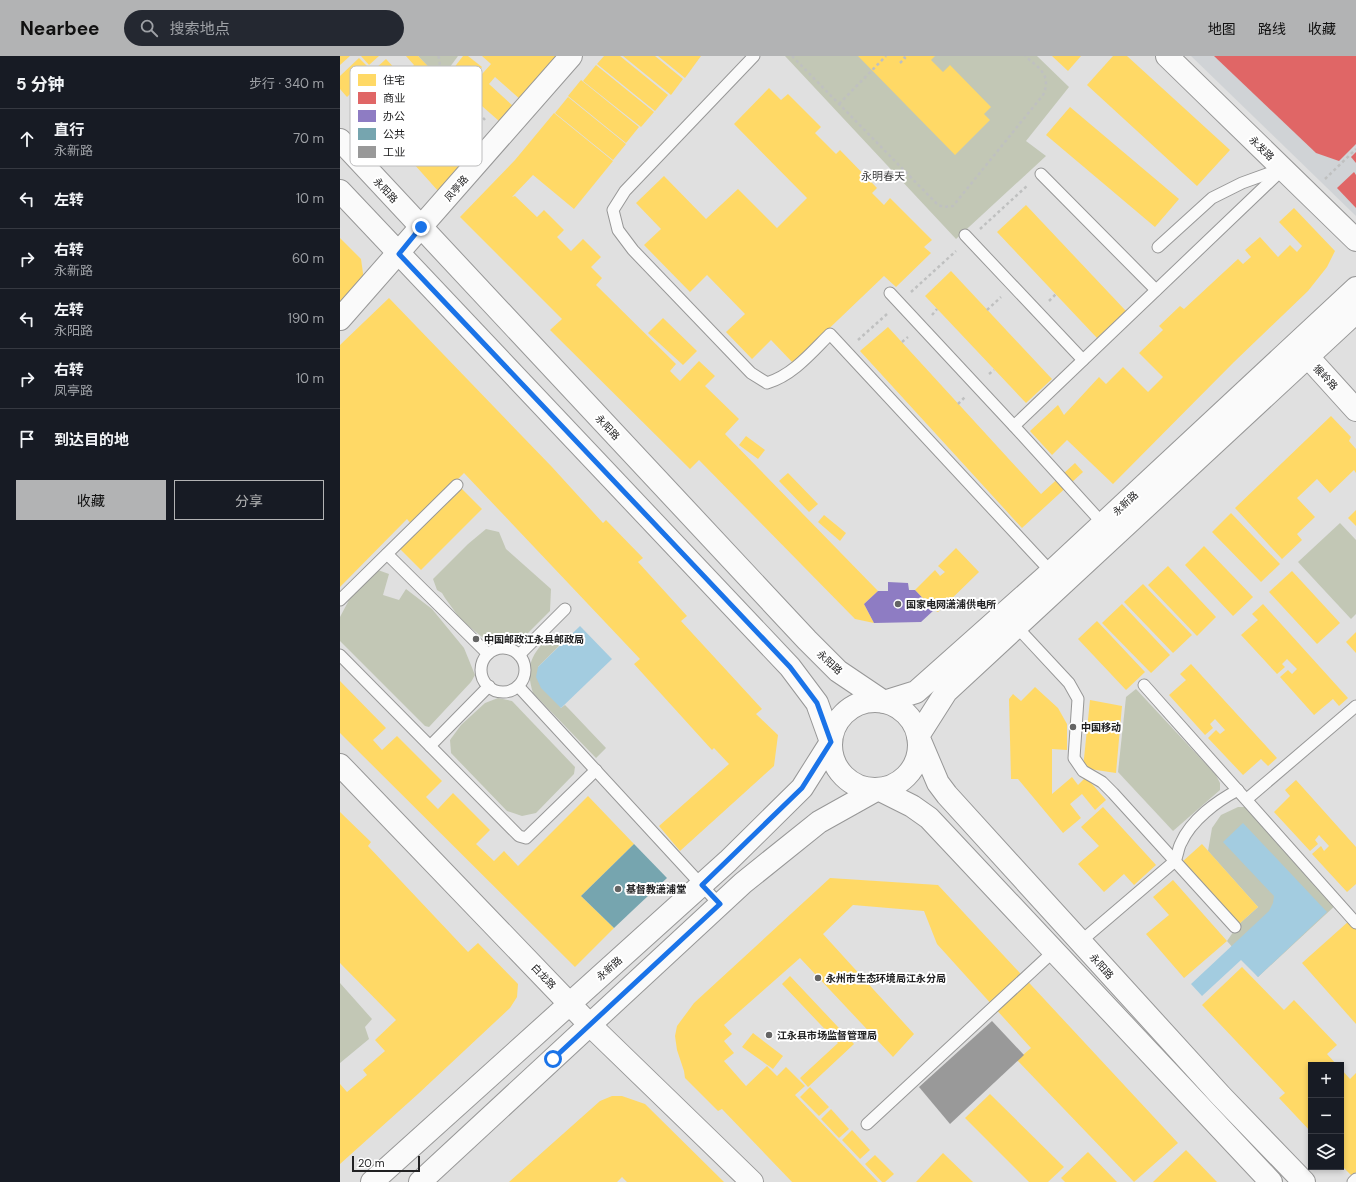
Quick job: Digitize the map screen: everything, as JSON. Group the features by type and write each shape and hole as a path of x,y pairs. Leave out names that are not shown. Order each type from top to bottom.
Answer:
{"street":[{"name":"凤亭路","path":"482,158 571,56"},
{"name":"永发路","path":"1167,56 1356,240"},
{"name":"永阳路","path":"340,140 350,151"},
{"name":"永阳路","path":"364,166 838,672 884,702"},
{"name":"凤亭路","path":"340,319 399,254 475,166"},
{"path":"340,191 790,667 817,703 831,742 832,754 836,766 843,776 853,784 865,788 878,789 890,787 901,781 910,772 916,761 918,749 918,736 906,714 896,707 884,702 860,704 848,710 837,724 831,742"},
{"name":"永新路","path":"884,702 916,692 1010,620 1302,350 1356,288"},
{"name":"永新路","path":"1302,350 1356,312"},
{"name":"猴岭路","path":"1302,350 1356,410"},
{"name":"永新路","path":"918,736 946,692 1010,620"},
{"name":"永阳路","path":"918,736 938,783 947,795 1221,1096 1304,1182"},
{"name":"永新路","path":"372,1182 702,885 802,788 831,742"},
{"name":"白龙路","path":"340,765 590,1025 752,1182"},
{"path":"420,1182 743,883 819,822 878,789"},
{"path":"878,789 912,806 929,818 1272,1182"}],"lane":[{"path":"754,56 625,191 613,210 618,230 633,250 751,373 767,383 777,380 791,372 830,334 1056,578"},
{"path":"1158,247 1212,198 1242,183 1283,169"},
{"path":"1014,426 1283,169"},
{"path":"1041,174 1156,290"},
{"path":"967,237 1083,360"},
{"path":"890,293 1014,426 1108,530"},
{"path":"340,600 456,486"},
{"path":"387,554 488,654"},
{"path":"520,655 565,610"},
{"path":"1010,620 1066,679 1078,699 1074,758 1078,765 1083,771 1102,782 1113,793 1235,927"},
{"path":"500,648 507,648 520,655 524,661 525,668 524,676 518,686 509,691 502,691 494,690 488,686 484,680 482,666 488,654 500,648"},
{"path":"340,655 519,836 526,838 596,770"},
{"path":"1144,685 1356,922"},
{"path":"430,746 488,686"},
{"path":"518,686 720,904"},
{"path":"1246,799 1356,706"},
{"path":"1080,942 1175,861 1180,844 1186,833 1216,802 1238,790"},
{"path":"867,1124 1054,951"},
{"path":"1353,1182 1356,1179"}],"path":[{"path":"438,56 440,58 440,66"},
{"path":"792,56 938,205 944,207 953,206 1044,95 1047,87 1045,74 1025,56"},
{"path":"839,104 886,56"},
{"path":"900,63 905,58 903,56"},
{"path":"482,116 501,136"},
{"path":"1309,194 1356,149"},
{"path":"846,352 967,237 1041,174"}],"shaded area":[{"path":"1191,56 1356,56 1356,216"}],"green space":[{"path":"418,56 458,56 451,66 428,66"},
{"path":"785,56 1037,56 1069,87 1026,141 1046,156 956,239"},
{"path":"1340,523 1356,540 1356,614 1351,619 1298,562"},
{"path":"486,529 499,532 506,549 551,589 550,611 521,640 503,645 487,641 461,620 442,593 437,590 433,579 468,544"},
{"path":"378,570 389,574 383,595 399,600 406,589 432,609 464,648 475,675 471,682 429,727 425,726 340,641 340,617 349,600 364,580"},
{"path":"551,635 560,645 538,667 561,708 565,705 606,748 596,758 533,693 530,675 532,661 539,648"},
{"path":"1136,689 1216,775 1220,783 1220,790 1173,831 1118,772 1126,697"},
{"path":"498,698 512,701 575,767 574,774 536,813 522,816 507,811 451,753 450,740 461,725 485,703"},
{"path":"1238,807 1253,807 1338,903 1258,977 1227,941 1238,925 1258,907 1208,851 1212,828 1221,815"},
{"path":"340,983 372,1019 365,1027 369,1039 340,1063"}],"water":[{"path":"580,626 612,659 561,708 541,688 536,677 538,667"},
{"path":"1243,823 1327,912 1258,977 1241,960 1202,996 1191,984 1269,911 1273,903 1274,896 1223,842"}],"building: 住宅":[{"path":"340,56 350,56 340,65"},
{"path":"361,56 379,56 369,65"},
{"path":"406,56 418,56 428,66 413,66 414,65"},
{"path":"463,56 468,56 481,66 455,66"},
{"path":"482,56 559,56 521,100 495,77 489,84 513,106 499,121 482,106 482,74 491,64"},
{"path":"604,56 620,56 668,95 655,111 597,64"},
{"path":"623,56 655,56 683,79 671,95"},
{"path":"658,56 701,56 685,78"},
{"path":"858,56 935,56 931,60 943,72 950,65 991,107 984,114 990,120 955,155"},
{"path":"1052,56 1081,56 1068,71"},
{"path":"1113,56 1127,56 1230,150 1197,186 1087,85"},
{"path":"359,58 367,66 351,66"},
{"path":"386,59 392,66 378,66"},
{"path":"596,65 654,112 641,127 583,81"},
{"path":"350,67 350,94 347,97 340,89 340,76"},
{"path":"581,80 639,127 626,143 568,96"},
{"path":"769,88 781,100 788,94 821,127 815,133 836,154 840,150 877,188 872,193 884,205 890,198 932,240 924,247 931,253 896,287 884,276 793,363 771,340 752,359 726,332 745,314 707,275 690,292 644,245 661,229 636,203 664,176 706,219 738,189 777,228 807,198 734,124"},
{"path":"568,97 626,144 613,160 555,113"},
{"path":"1070,107 1179,199 1155,227 1046,135"},
{"path":"554,113 613,161 574,209 533,175 512,197 515,196 537,217 544,210 564,230 557,237 571,251 583,239 601,257 591,267 602,278 596,285 676,364 670,371 680,381 699,361 715,376 705,386 739,419 725,434 878,591 864,604 874,623 855,619 699,460 690,469 550,330 562,319 460,217 515,160"},
{"path":"416,166 469,166 439,192"},
{"path":"1026,205 1126,311 1097,338 997,232"},
{"path":"1294,208 1335,251 1327,267 1308,291 1234,362 1113,484 1067,440 1052,455 1030,431 1058,405 1064,415 1099,377 1106,384 1123,367 1148,392 1163,377 1139,353 1163,330 1159,326 1180,306 1184,309 1238,259 1243,264 1251,257 1245,250 1260,237 1278,257 1290,245 1297,252 1302,246 1279,222"},
{"path":"340,238 361,259 364,280 340,306"},
{"path":"951,271 1052,379 1026,403 925,296"},
{"path":"389,298 552,467 603,523 606,520 643,558 638,562 687,616 681,621 762,709 756,714 778,735 774,766 680,851 659,826 729,764 714,748 712,750 634,664 640,659 464,473 455,482 482,509 421,570 394,543 412,525 407,519 340,587 340,345"},
{"path":"663,318 697,351 683,365 648,333"},
{"path":"888,327 1041,494 1075,463 1083,472 1022,528 860,351"},
{"path":"1331,416 1351,437 1349,441 1356,449 1356,473 1354,470 1330,493 1317,479 1297,498 1315,517 1297,534 1302,540 1282,559 1235,508"},
{"path":"746,436 765,450 758,459 739,445"},
{"path":"788,473 818,504 809,512 779,481"},
{"path":"1356,510 1356,526 1348,518"},
{"path":"1231,513 1280,564 1261,582 1212,532"},
{"path":"824,515 846,533 840,541 818,522"},
{"path":"1204,546 1253,597 1233,616 1185,565"},
{"path":"956,548 979,572 938,612 934,610 915,590 935,570 940,576 945,572 938,566"},
{"path":"1168,566 1216,617 1197,636 1148,585"},
{"path":"1292,571 1340,623 1317,644 1269,592"},
{"path":"1143,584 1192,635 1173,653 1124,602"},
{"path":"1122,604 1170,655 1151,673 1102,623"},
{"path":"1263,604 1348,698 1339,706 1333,699 1314,715 1280,677 1288,670 1292,674 1297,669 1287,659 1282,664 1285,667 1277,674 1241,635 1258,620 1252,614"},
{"path":"1097,621 1145,672 1126,690 1078,639"},
{"path":"1356,632 1356,653 1346,642"},
{"path":"1191,664 1277,758 1268,766 1261,759 1243,775 1208,738 1216,730 1220,734 1225,730 1215,719 1210,724 1213,728 1205,735 1169,695 1186,680 1180,674"},
{"path":"340,681 386,728 373,740 382,750 397,736 442,781 426,797 438,809 453,793 490,830 476,844 494,861 504,851 518,866 588,796 634,844 581,896 614,928 575,967 340,733"},
{"path":"1035,687 1058,708 1067,724 1067,750 1052,749 1052,794 1072,777 1078,785 1086,777 1106,800 1095,810 1082,794 1070,804 1081,818 1063,833 1018,779 1011,779 1009,699 1013,694 1021,701"},
{"path":"1090,700 1122,706 1116,773 1083,768"},
{"path":"1296,780 1356,847 1356,884 1347,892 1312,854 1321,846 1324,851 1329,846 1319,835 1315,840 1318,844 1310,851 1274,812 1290,796 1285,790"},
{"path":"1103,807 1156,865 1134,885 1124,874 1104,892 1078,864 1099,846 1081,827"},
{"path":"340,812 371,842 368,846 468,952 478,943 518,984 517,997 510,1008 340,1164 340,1084 347,1092 367,1075 363,1070 385,1051 375,1040 396,1020 340,963"},
{"path":"1202,844 1258,907 1238,925 1182,862"},
{"path":"830,878 938,885 1178,1143 1134,1182 1017,1060 1031,1048 937,944 924,911 853,905 823,934 914,1034 893,1057 800,958 724,1025 732,1034 724,1041 734,1053 724,1061 746,1086 767,1066 777,1076 786,1067 805,1086 795,1095 878,1182 792,1182 722,1109 718,1111 685,1078 677,1050 675,1036 677,1026 694,1003"},
{"path":"1173,880 1227,941 1184,978 1146,934 1169,915 1153,897"},
{"path":"1349,921 1356,929 1356,1024 1302,963"},
{"path":"1242,967 1284,1010 1294,1000 1337,1045 1327,1054 1334,1062 1308,1062 1308,1129 1279,1098 1285,1093 1202,1005"},
{"path":"790,976 854,1044 808,1087 800,1078 838,1043 782,984"},
{"path":"753,1033 783,1056 773,1069 742,1047"},
{"path":"1344,1072 1350,1079 1356,1073 1356,1172 1352,1176 1344,1168"},
{"path":"810,1087 829,1107 819,1116 800,1097"},
{"path":"990,1094 1064,1167 1048,1182 1029,1182 965,1118"},
{"path":"612,1096 622,1096 645,1104 724,1182 627,1182 622,1177 617,1182 509,1182 600,1101"},
{"path":"831,1109 849,1129 839,1138 821,1119"},
{"path":"852,1130 870,1150 860,1159 842,1140"},
{"path":"1186,1150 1217,1182 1153,1182"},
{"path":"1088,1152 1117,1182 1065,1182 1061,1178"},
{"path":"943,1153 973,1182 916,1182"},
{"path":"875,1155 894,1174 885,1182 882,1182 865,1164"}],"building: 商业":[{"path":"1214,56 1356,56 1356,144 1339,161 1316,153"},
{"path":"1356,152 1356,163 1351,157"},
{"path":"1354,172 1356,175 1356,208 1337,188"}],"building: 办公":[{"path":"888,582 908,583 909,590 915,590 934,610 921,622 874,623 864,604 878,591 888,591"}],"building: 公共":[{"path":"634,844 667,878 614,928 581,896"}],"building: 工业":[{"path":"992,1021 1024,1055 950,1124 919,1087"}],"place":[{"name":"国家电网潇浦供电所","path":"898,604"},
{"name":"中国邮政江永县邮政局","path":"476,639"},
{"name":"中国移动","path":"1073,727"},
{"name":"基督教潇浦堂","path":"618,889"},
{"name":"永州市生态环境局江永分局","path":"818,978"},
{"name":"江永县市场监督管理局","path":"769,1035"}],"district":[{"name":"永明春天","path":"883,176"}],"route":[{"path":"421,227 399,254 790,667 817,703 831,742 802,788 702,885 720,904 553,1059"}]}
